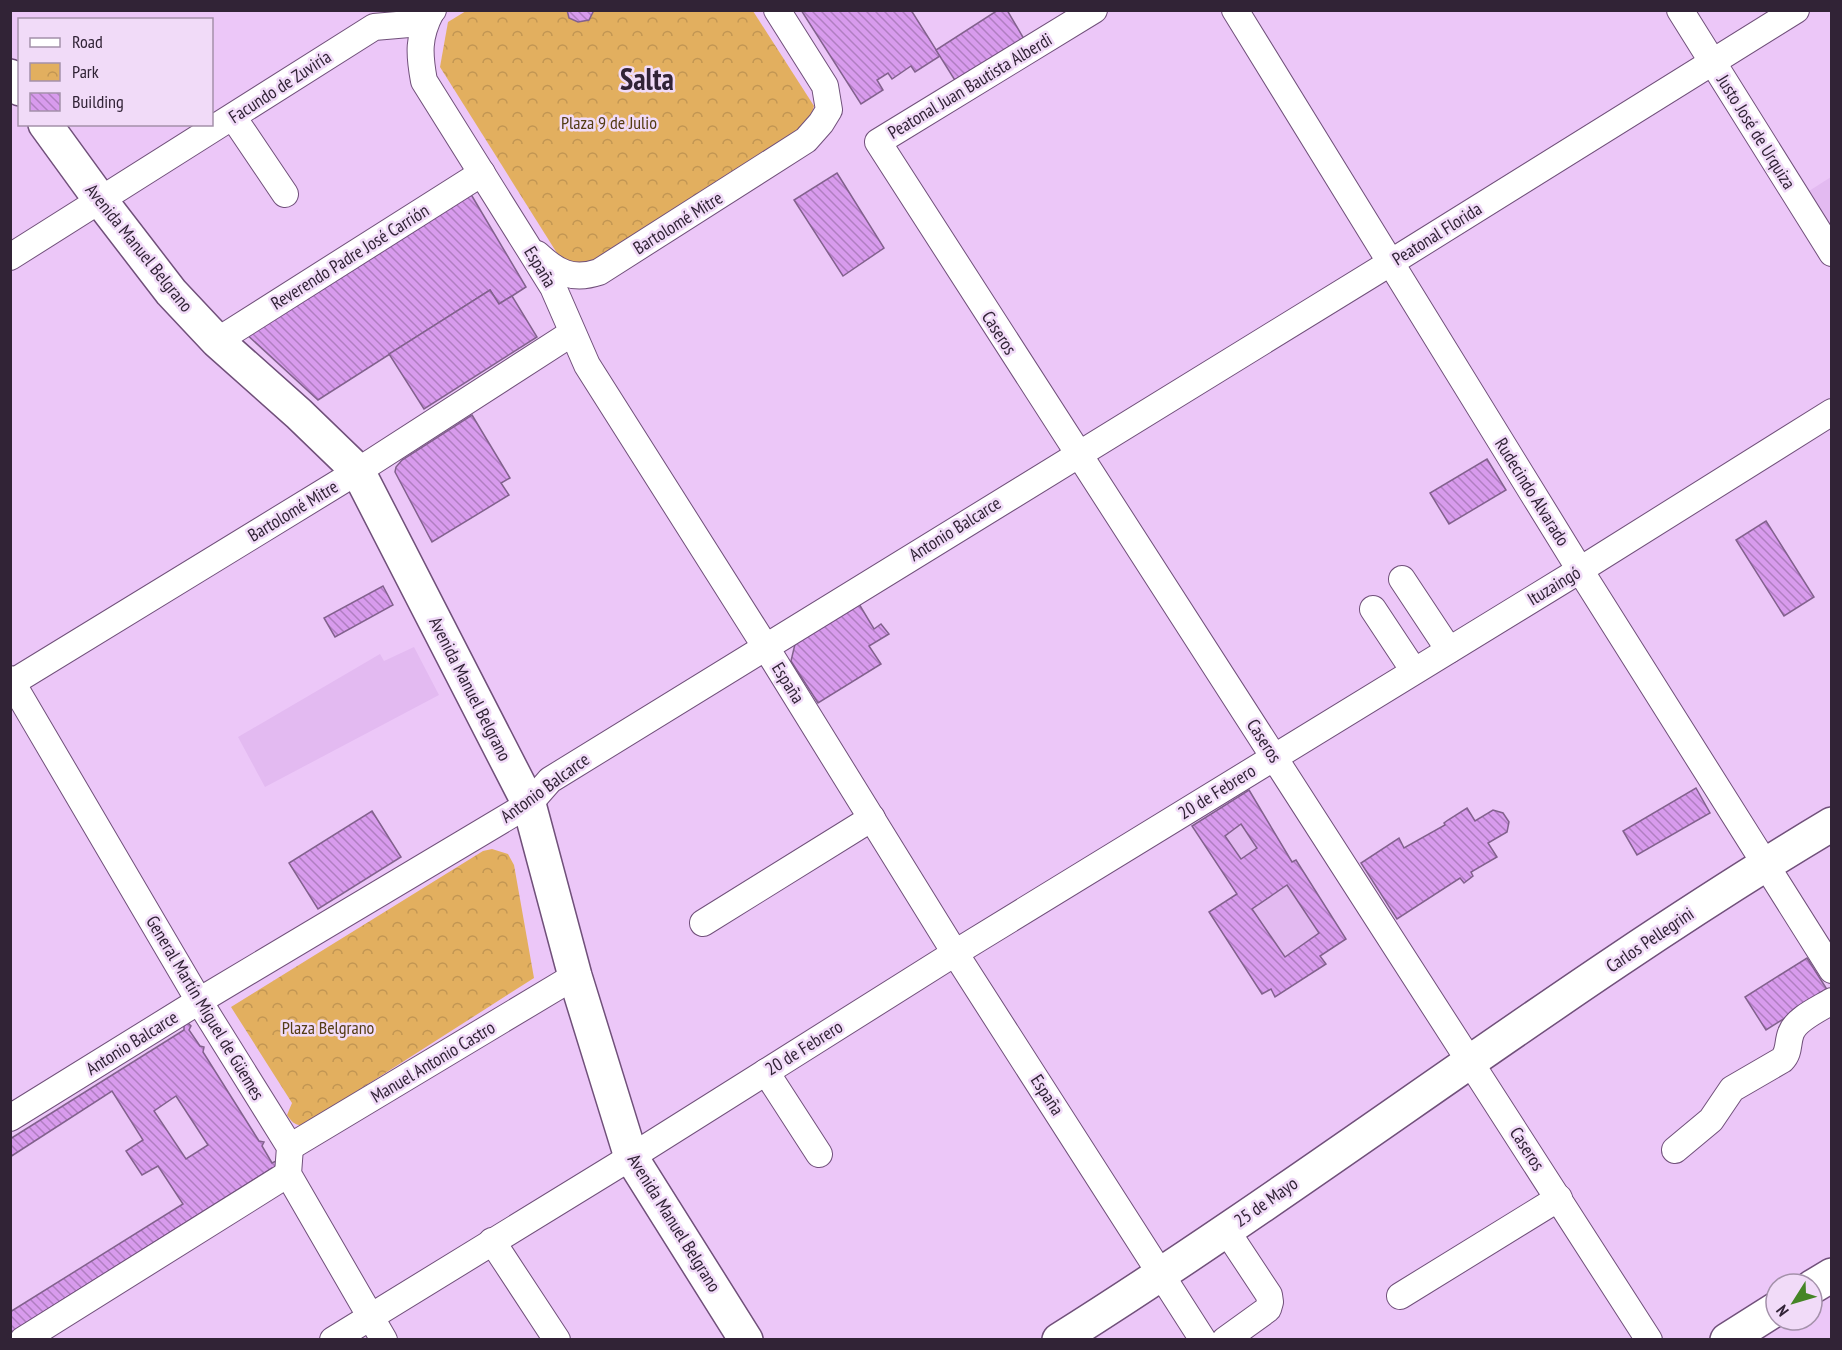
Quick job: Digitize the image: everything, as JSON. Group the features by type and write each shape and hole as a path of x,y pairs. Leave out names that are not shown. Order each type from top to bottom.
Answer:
{"main road":[{"name":"Avenida Manuel Belgrano","path":"46,126 171,292 217,341 299,414 358,471 529,804 575,976 631,1157 746,1340"},
{"name":"Carlos Pellegrini","path":"1470,1060 1765,864 1832,824"},
{"name":"25 de Mayo","path":"1059,1340 1162,1275 1470,1060"},
{"path":"1726,1340 1764,1316"}],"street":[{"name":"Bartolomé Mitre","path":"528,246 552,269 576,276 599,272 806,140 829,110 825,86 777,10"},
{"name":"Peatonal Juan Bautista Alberdi","path":"878,142 1094,10"},
{"name":"Rudecindo Alvarado","path":"1235,10 1580,570 1832,970"},
{"name":"Justo José de Urquiza","path":"1680,10 1832,252"},
{"name":"Peatonal Florida","path":"1077,454 1796,10"},
{"name":"Facundo de Zuviría","path":"10,257 233,117 369,19 409,24 432,11"},
{"name":"España","path":"432,11 424,25 419,56 424,81 553,287 586,365 1203,1340"},
{"path":"233,117 285,194"},
{"name":"Caseros","path":"878,142 1649,1340"},
{"name":"Reverendo Padre José Carrión","path":"217,341 482,173"},
{"name":"Bartolomé Mitre","path":"11,682 358,471 572,333"},
{"name":"Ituzaingó","path":"1274,757 1580,570 1832,412"},
{"name":"Antonio Balcarce","path":"10,1118 199,1001 529,804 550,780 1077,454"},
{"path":"1402,579 1449,650"},
{"path":"1373,609 1414,671"},
{"name":"General Martín Miguel de Güemes","path":"11,682 199,1001 290,1147"},
{"name":"20 de Febrero","path":"333,1340 1274,757"},
{"path":"703,923 872,818"},
{"name":"Manuel Antonio Castro","path":"290,1147 575,976"},
{"path":"1675,1150 1711,1120 1732,1089 1782,1060 1787,1055 1791,1033 1796,1026 1832,1001"},
{"path":"766,1072 819,1154"},
{"path":"290,1147 288,1173 384,1340"},
{"path":"23,1340 288,1173"},
{"path":"1400,1296 1559,1198"},
{"path":"1225,1340 1268,1309 1270,1302 1269,1295 1226,1230"},
{"path":"492,1241 557,1340"}],"shaded area":[{"path":"1831,177 1831,226 1809,191"},
{"path":"414,647 439,695 265,787 238,737 380,654 384,661"},
{"path":"1249,790 1291,862 1296,860 1346,939 1321,956 1326,964 1275,997 1270,989 1262,994 1209,912 1237,893 1192,826"}],"green space":[{"name":"Plaza 9 de Julio","path":"466,11 753,11 814,106 807,130 592,267 567,269 440,67 448,22"},
{"name":"Plaza Belgrano","path":"492,849 508,854 514,865 534,978 304,1125 294,1123 287,1115 292,1103 231,1007 483,851"}],"building":[{"path":"567,10 594,10 589,20 578,22 569,18"},
{"path":"801,10 911,10 940,56 915,72 911,66 892,79 888,73 877,80 883,90 861,104"},
{"path":"998,10 1007,10 1024,39 956,82 936,50"},
{"path":"837,173 884,248 843,276 794,200"},
{"path":"469,191 526,287 512,296 499,304 490,290 318,400 243,331"},
{"path":"490,290 499,304 512,296 537,337 424,409 389,354"},
{"path":"472,415 510,478 501,483 509,495 432,542 395,472 396,467 402,460"},
{"path":"1487,459 1506,490 1449,524 1430,493"},
{"path":"1766,521 1814,597 1784,616 1736,540"},
{"path":"383,586 393,605 335,637 324,618"},
{"path":"859,604 874,629 881,624 889,634 869,646 881,664 818,703 791,661 795,644"},
{"path":"1696,788 1710,813 1637,855 1623,831"},
{"path":"1249,790 1292,862 1296,860 1346,939 1320,956 1326,964 1275,997 1271,989 1262,994 1209,912 1237,894 1192,826","holes":["1241,824 1257,848 1241,859 1225,836","1287,885 1319,933 1285,957 1252,909"]},
{"path":"1467,808 1475,821 1493,810 1503,813 1509,822 1507,832 1488,843 1497,857 1471,872 1473,876 1464,883 1460,878 1397,919 1361,863 1399,838 1404,848 1445,825 1444,823"},
{"path":"372,811 401,857 318,909 289,863"},
{"path":"1807,958 1828,991 1766,1030 1745,997"},
{"path":"188,1023 191,1026 189,1030 200,1046 204,1047 203,1052 259,1141 264,1142 262,1146 272,1163 276,1161 279,1163 274,1170 272,1168 10,1333 10,1312 183,1204 158,1166 142,1175 126,1151 143,1140 112,1091 10,1157 10,1139 184,1030 184,1025","holes":["176,1096 208,1145 186,1159 154,1111"]}],"district":[{"name":"Salta","path":"647,80"}]}
